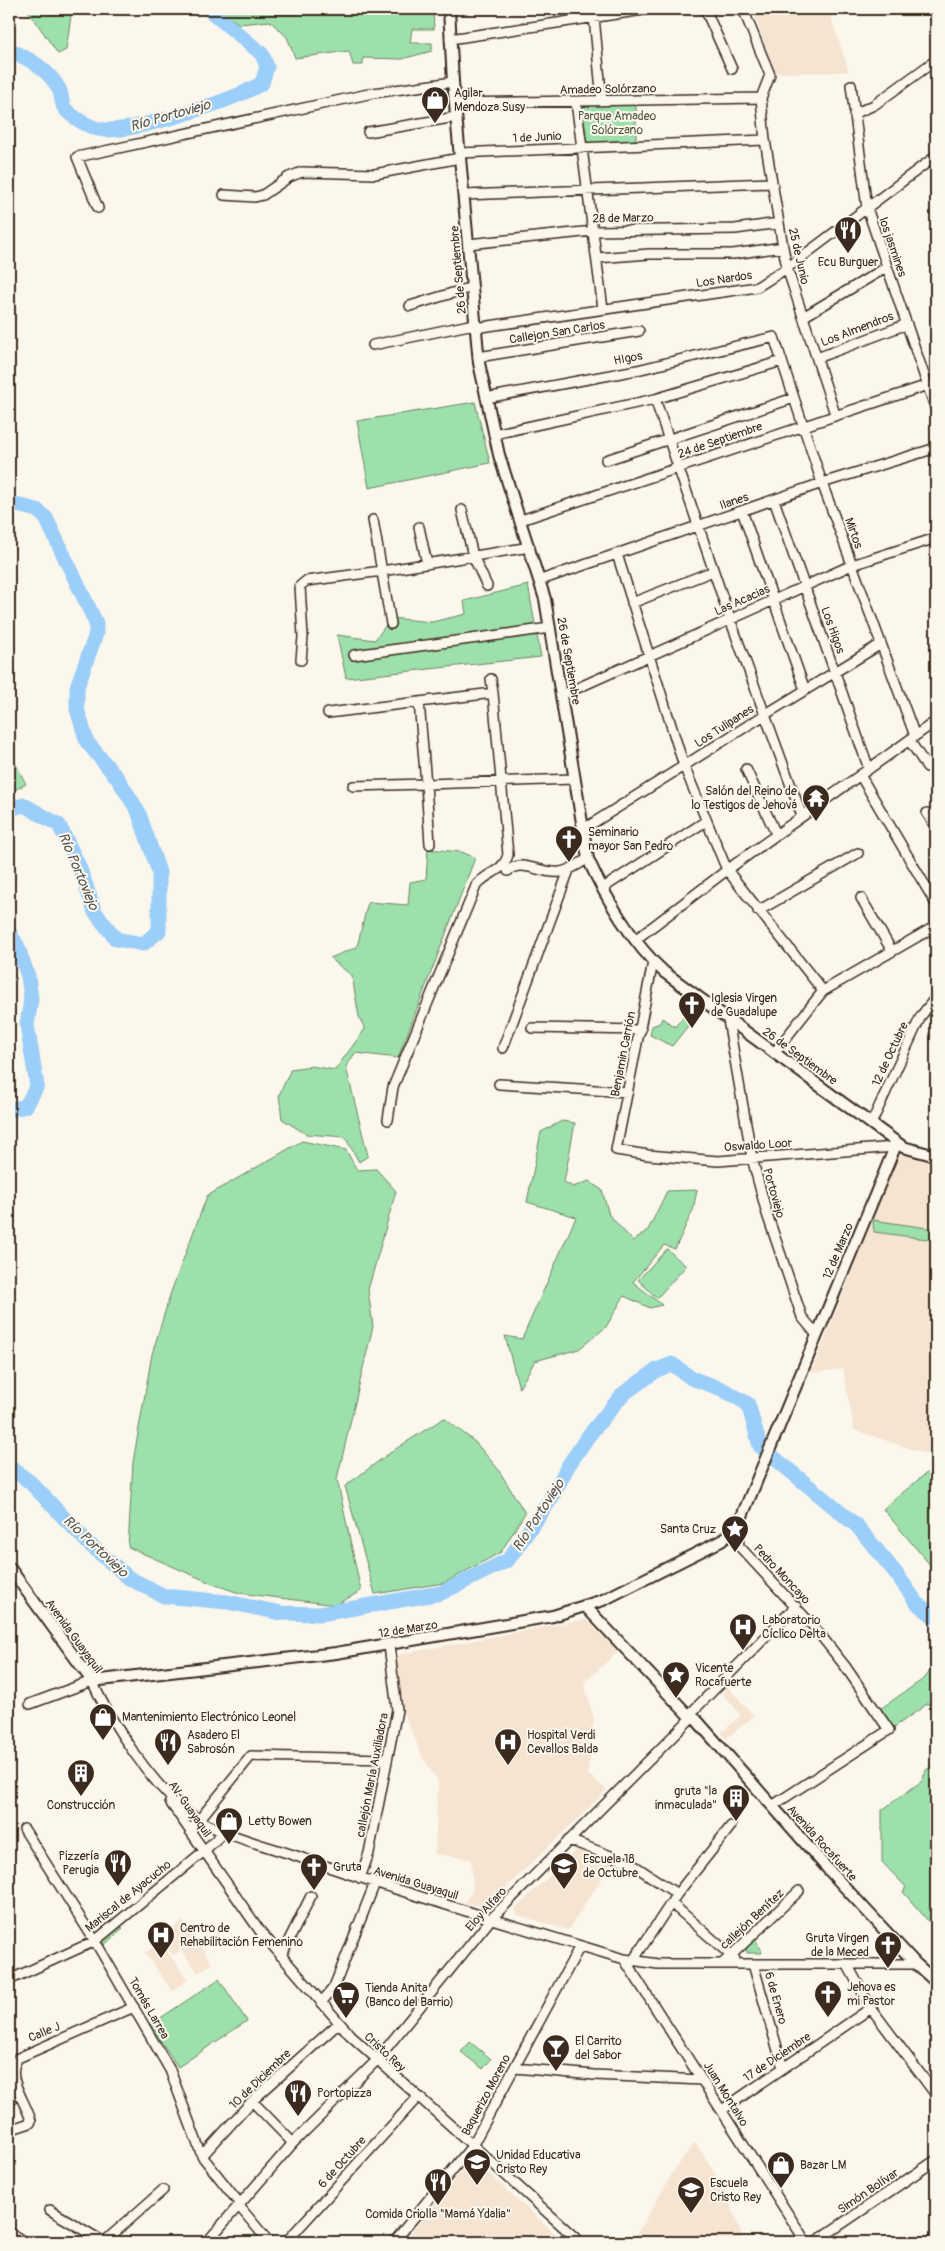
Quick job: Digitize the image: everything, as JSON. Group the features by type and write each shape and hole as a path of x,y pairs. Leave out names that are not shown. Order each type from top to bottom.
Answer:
{"street":[{"name":"26 de Septiembre","path":"449,9 453,82 478,357 494,434 541,580 562,695 588,859 603,888 635,940 653,962 728,1020 897,1144 936,1156"},
{"path":"450,39 650,9"},
{"path":"705,9 732,69"},
{"path":"743,9 770,75 762,98"},
{"path":"594,17 602,101"},
{"path":"854,114 874,105 936,60"},
{"path":"98,208 77,157 373,93 453,82"},
{"name":"los jasmines","path":"851,85 867,208 936,410"},
{"name":"Amadeo Solórzano","path":"455,103 762,98"},
{"name":"25 de Junio","path":"762,98 772,182 787,268 835,414"},
{"path":"576,102 603,309"},
{"path":"368,132 456,117"},
{"name":"1 de Junio","path":"224,195 255,197 264,195 289,177 302,172 375,174 460,156 582,147 766,140"},
{"name":"Los Nardos","path":"373,345 475,326 749,289 765,283 787,268 936,156"},
{"path":"464,195 772,182"},
{"name":"28 de Marzo","path":"468,244 593,231 735,228 779,223"},
{"path":"597,258 649,254 732,254 783,247"},
{"path":"803,317 887,267"},
{"path":"410,306 472,287"},
{"name":"Los Almendros","path":"817,358 907,324"},
{"name":"Callejon San Carlos","path":"478,357 639,332"},
{"name":"Mirtos","path":"774,338 822,483 881,644 912,738 927,767"},
{"name":"HIgos","path":"486,398 637,370 774,338"},
{"path":"494,434 655,399 782,361"},
{"name":"24 de Septiembre","path":"521,520 679,468 803,424 928,385"},
{"path":"606,460 669,437 794,398"},
{"path":"655,399 713,571 802,816"},
{"name":"Ilanes","path":"541,580 822,483 936,448"},
{"name":"Los Higos","path":"774,500 869,769"},
{"path":"462,510 474,556 487,586"},
{"path":"742,511 805,690"},
{"path":"373,520 391,624"},
{"path":"419,527 426,564"},
{"name":"Las Acacias","path":"562,695 852,565 936,538"},
{"path":"301,660 303,637 300,586 306,581 382,572 530,547"},
{"path":"616,554 684,766 727,870 823,991"},
{"path":"632,603 713,571"},
{"path":"354,655 550,628"},
{"name":"Los Tulipanes","path":"582,830 881,644"},
{"path":"388,1120 393,1087 476,886 482,877 495,872 506,862 508,855 491,679"},
{"path":"328,713 492,693"},
{"path":"420,702 430,844"},
{"path":"635,940 776,834 936,721"},
{"path":"746,769 776,834"},
{"path":"860,775 936,904"},
{"path":"353,786 574,779"},
{"path":"927,813 936,828"},
{"path":"603,888 706,821"},
{"path":"758,911 858,853"},
{"path":"508,871 516,865 548,872 569,870 588,859"},
{"path":"503,1048 569,870"},
{"path":"861,898 892,951"},
{"path":"774,1053 823,991 936,926"},
{"name":"Benjamin Carrión","path":"616,1150 653,962"},
{"name":"12 de Octubre","path":"871,1124 922,1016 936,997"},
{"name":"Portoviejo","path":"728,1020 752,1158 770,1222 802,1317 817,1335"},
{"path":"532,1028 641,1030"},
{"path":"499,1084 628,1092"},
{"name":"Oswaldo Loor","path":"616,1150 687,1159 718,1160 897,1144"},
{"name":"12 de Marzo","path":"30,1704 92,1681 283,1660 389,1645 522,1622 590,1605 728,1537 737,1528 751,1496 897,1144"},
{"name":"Pedro Moncayo","path":"737,1528 739,1546 796,1606 845,1666 889,1730 772,1806"},
{"name":"Avenida Guayaquil","path":"9,1567 92,1681 121,1731 156,1781 179,1805 201,1821 375,1883 628,1960 722,1964 916,1964"},
{"name":"Avenida Rocafuerte","path":"590,1605 692,1715 916,1964 932,1973 936,1982"},
{"name":"Eloy Alfaro","path":"207,2242 293,2144 376,2061 491,1919 692,1715 796,1606"},
{"name":"callejón María Auxiliadora","path":"360,1878 369,1853 397,1702 389,1645"},
{"path":"190,1832 201,1821 251,1756 387,1759"},
{"name":"AV. Guayaquil","path":"156,1781 204,1851"},
{"path":"628,1960 677,1894 732,1826"},
{"name":"Tomás Larrea","path":"24,1829 95,1941 176,2083 202,2156 269,2242"},
{"name":"Mariscal de Ayacucho","path":"9,1980 95,1941 204,1851 225,1831"},
{"path":"569,1840 632,1864 677,1894"},
{"name":"Cristo Rey","path":"204,1851 281,1956 338,2023 376,2061 580,2242"},
{"path":"321,2003 334,1987 375,1883"},
{"name":"callejón Benítez","path":"722,1964 799,1891"},
{"path":"281,1956 311,1896"},
{"path":"671,1903 741,1964"},
{"name":"Baquerizo Moreno","path":"394,2242 472,2146 580,1946"},
{"name":"Juan Montalvo","path":"628,1960 806,2242"},
{"name":"6 de Enero","path":"753,1964 783,2068"},
{"path":"847,1964 871,2008 936,2095"},
{"name":"Calle J","path":"9,2130 30,2123 29,2113 14,2080 14,2066 18,2058 134,2007"},
{"name":"17 de Diciembre","path":"722,2110 871,2008"},
{"name":"10 de Diciembre","path":"202,2156 252,2101 338,2023"},
{"path":"514,2068 594,2075 702,2080"},
{"name":"6 de Octubre","path":"286,2242 417,2098"},
{"path":"252,2101 293,2144"},
{"name":"Simón Bolívar","path":"814,2242 936,2160"},
{"path":"50,2210 104,2242 163,2190"},
{"path":"9,2232 24,2242"}],"shaded area":[{"path":"752,9 829,11 849,72 775,73"},
{"path":"905,1154 936,1162 936,1457 854,1430 843,1369 811,1373 898,1156"},
{"name":"Hospital Verdi Cevallos Balda","path":"586,1619 618,1652 584,1682 594,1719 588,1774 607,1790 487,1906 464,1903 473,1889 471,1859 435,1854 438,1782 423,1758 403,1712 396,1655"},
{"path":"727,1686 754,1716 726,1739 721,1733 741,1715 722,1693"},
{"name":"Escuela 18 de Octubre","path":"579,1847 614,1860 568,1930 517,1915 515,1909"},
{"name":"Centro de Rehabilitación Femenino","path":"183,1921 212,1963 198,1973 177,1944 180,1951 173,1955 169,1949 167,1951 188,1980 172,1991 145,1953 164,1940 162,1936"},
{"name":"Escuela Cristo Rey","path":"695,2142 724,2188 744,2240 740,2242 632,2242 676,2167"},
{"name":"Unidad Educativa Cristo Rey","path":"471,2160 474,2160 564,2242 403,2242"}],"green space":[{"path":"27,9 72,9 66,50 58,54"},
{"path":"217,9 433,10 434,29 412,29 410,43 432,43 432,51 402,59 363,58 363,65 353,65 349,51 295,58 287,37 270,21 239,24"},
{"name":"Parque Amadeo Solórzano","path":"636,104 636,140 587,143 582,106"},
{"path":"475,402 490,463 369,488 357,421"},
{"path":"528,585 541,657 346,678 337,635 375,640 391,618 432,622 466,614 464,601"},
{"path":"9,751 26,784 9,793"},
{"path":"428,849 462,852 475,858 398,1058 355,1053 346,1067 368,1156 359,1162 345,1137 306,1134 282,1119 279,1095 291,1069 311,1066 335,1070 365,1029 359,1017 352,976 330,958 357,947 368,902 408,905 410,882 426,879"},
{"path":"691,1006 699,1012 672,1046 650,1035 652,1026 660,1023 662,1018 675,1027"},
{"path":"562,1121 575,1123 564,1182 573,1187 589,1181 602,1190 609,1215 633,1241 648,1230 667,1191 697,1190 693,1210 675,1249 664,1245 633,1282 662,1305 650,1308 624,1296 606,1327 579,1349 535,1361 519,1388 505,1336 522,1339 576,1217 527,1202 541,1132"},
{"path":"302,1141 346,1150 357,1170 376,1169 396,1191 368,1290 373,1326 337,1479 361,1591 336,1605 239,1593 213,1584 128,1547 133,1462 152,1354 171,1292 207,1196"},
{"path":"873,1220 934,1229 936,1221 934,1240 874,1232"},
{"path":"667,1249 686,1266 657,1298 638,1280"},
{"path":"444,1418 475,1442 498,1469 525,1513 501,1552 444,1583 375,1594 345,1486 394,1450"},
{"path":"930,1470 936,1477 936,1572 883,1509"},
{"path":"936,1663 936,1698 893,1728 880,1709 925,1678"},
{"path":"936,1764 936,1930 903,1892 906,1887 882,1862 882,1810 922,1781 926,1770"},
{"path":"121,1927 123,1928 103,1946 100,1942"},
{"path":"755,1938 762,1953 747,1953 746,1947"},
{"path":"219,1979 247,2021 178,2067 150,2025"},
{"path":"470,2042 491,2059 483,2069 461,2052"}],"waterway":[{"name":"Río Portoviejo","path":"9,51 31,61 44,70 59,89 64,108 84,123 101,130 121,129 140,125 210,106 262,83 267,67 262,54 208,9"},
{"name":"Río Portoviejo","path":"9,503 37,510 46,518 96,623 96,634 77,687 77,709 87,742 118,779 138,811 159,872 159,931 143,944 116,939 95,912 79,866 59,825 24,805 9,809"},
{"name":"Río Portoviejo","path":"9,932 17,945 28,976 31,999 27,1025 37,1086 26,1106 9,1110"},
{"name":"Río Portoviejo","path":"9,1466 31,1483 89,1544 129,1578 164,1596 227,1602 281,1613 320,1614 441,1593 508,1560 551,1499 568,1466 589,1435 623,1394 657,1370 672,1364 691,1378 722,1389 748,1404 760,1446 857,1526 895,1572 917,1603 936,1618"}],"place":[{"name":"Agilar Mendoza Susy","path":"435,124"},
{"name":"Ecu Burguer","path":"848,254"},
{"name":"Salón del Reino de lo Testigos de Jehová","path":"816,822"},
{"name":"Seminario mayor San Pedro","path":"569,863"},
{"name":"Iglesia Virgen de Guadalupe","path":"692,1029"},
{"name":"Santa Cruz","path":"735,1553"},
{"name":"Laboratorio Cíclico Delta","path":"743,1651"},
{"name":"Vicente Rocafuerte","path":"676,1699"},
{"name":"Mantenimiento Electrónico Leonel","path":"103,1741"},
{"name":"Asadero El Sabrosón","path":"168,1766"},
{"name":"Hospital Verdi Cevallos Balda","path":"508,1766"},
{"name":"Construcción","path":"81,1797"},
{"name":"gruta \"la inmaculada\"","path":"736,1822"},
{"name":"Letty Bowen","path":"229,1845"},
{"name":"Pizzería Perugia","path":"118,1887"},
{"name":"Escuela 18 de Octubre","path":"564,1890"},
{"name":"Gruta","path":"314,1891"},
{"name":"Centro de Rehabilitación Femenino","path":"161,1959"},
{"name":"Gruta Virgen de la Meced","path":"888,1969"},
{"name":"Jehova es mi Pastor","path":"828,2018"},
{"name":"Tienda Anita (Banco del Barrio)","path":"346,2019"},
{"name":"El Carrito del Sabor","path":"556,2072"},
{"name":"Portopizza","path":"298,2117"},
{"name":"Unidad Educativa Cristo Rey","path":"477,2186"},
{"name":"Bazar LM","path":"781,2189"},
{"name":"Comida Criolla \"Mamá Ydalia\"","path":"438,2206"},
{"name":"Escuela Cristo Rey","path":"691,2214"}]}
